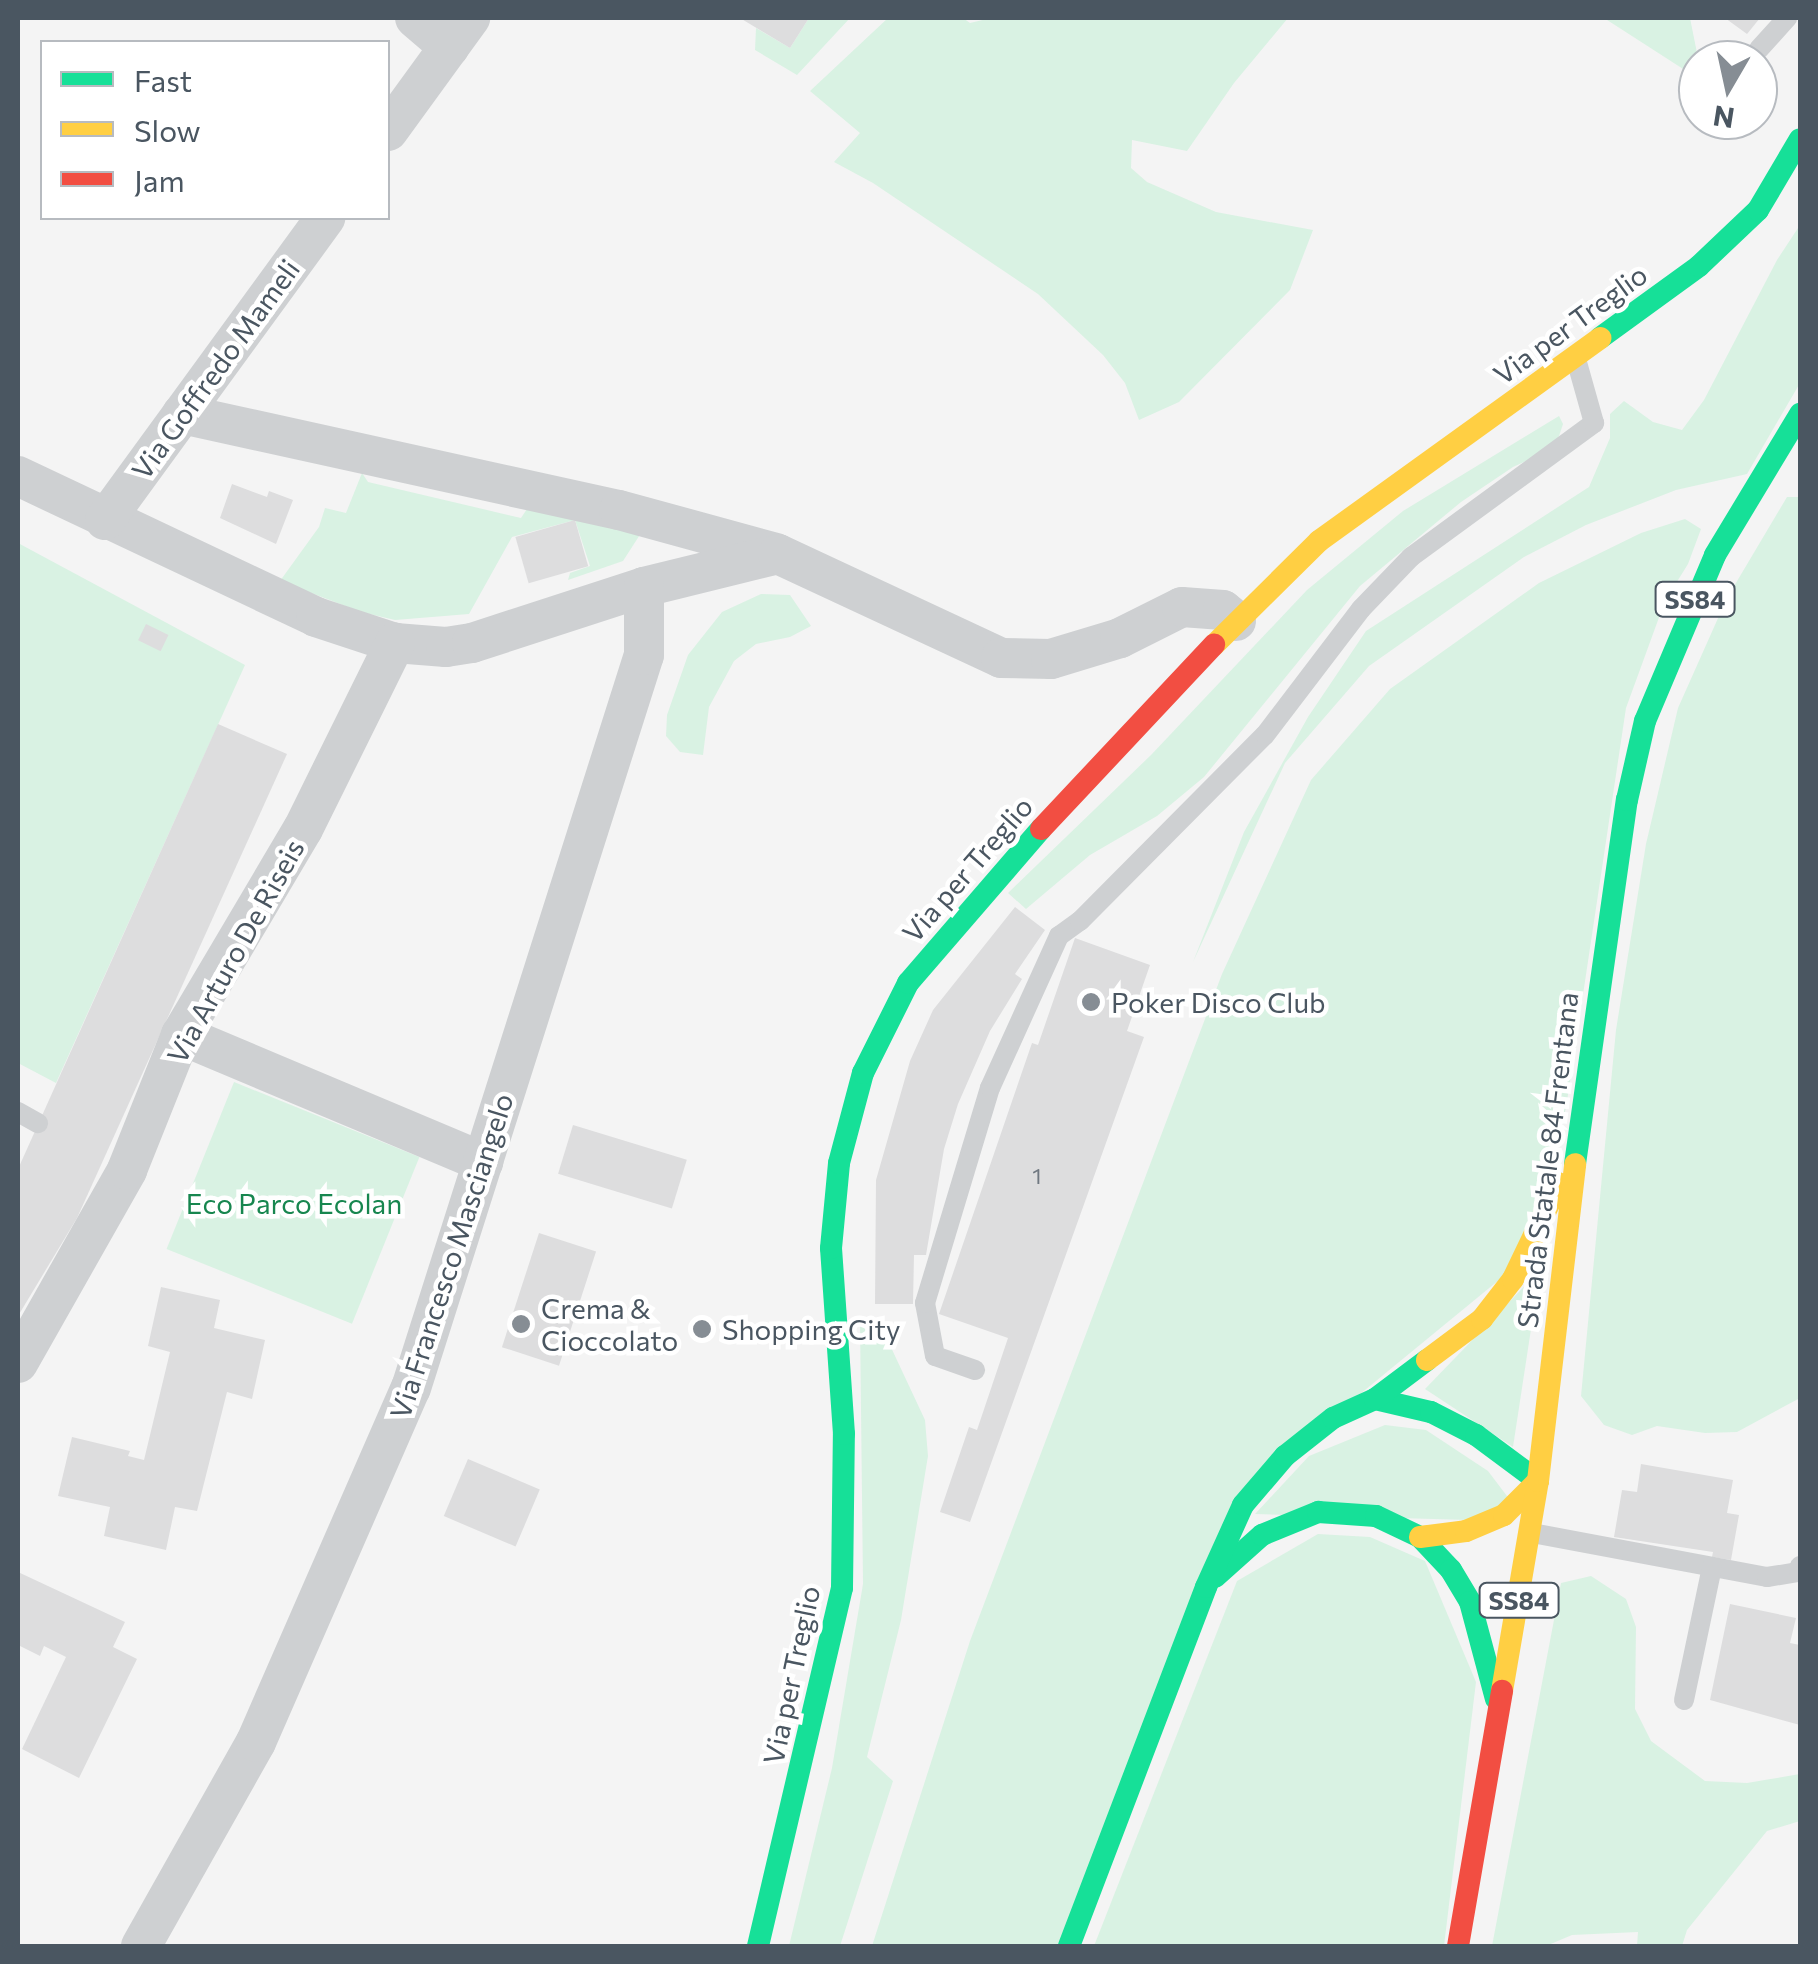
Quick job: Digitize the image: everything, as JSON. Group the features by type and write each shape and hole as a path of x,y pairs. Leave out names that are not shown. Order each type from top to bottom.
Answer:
{"main road":[{"name":"Via per Treglio","path":"758,1946 842,1588 844,1434 831,1248 838,1162 863,1073 908,983 1047,822 1236,620 1319,541 1699,266 1746,221 1800,139"},
{"name":"Strada Statale 84 Frentana","path":"1458,1946 1538,1481 1576,1153 1627,800 1646,721 1715,556 1800,414"},
{"path":"1069,1946 1206,1586 1244,1504 1286,1456 1333,1418 1375,1400 1482,1319 1513,1279 1576,1153"},
{"path":"1375,1400 1446,1420 1476,1435 1538,1481 1504,1515 1466,1530 1420,1537"},
{"path":"1206,1586 1262,1535 1318,1512 1376,1516 1420,1537 1451,1570 1470,1602 1500,1718"}],"street":[{"path":"390,128 460,32 415,18"},
{"name":"Via Goffredo Mameli","path":"105,520 324,220"},
{"path":"182,414 619,510 778,554 1000,658 1051,658 1120,638 1182,607 1223,610 1236,620"},
{"path":"18,476 316,618 395,643 446,647 472,643 644,587 778,554"},
{"name":"Via Francesco Masciangelo","path":"141,1946 256,1742 411,1388 644,655 644,587"},
{"name":"Via Arturo De Riseis","path":"18,1363 181,1036 303,829 395,643"},
{"path":"181,1036 484,1162"}],"lane":[{"path":"1768,40 1787,18"},
{"path":"975,1370 936,1356 925,1303 990,1088 1059,936 1080,922 1264,735 1361,609 1412,558 1594,423 1575,357"},
{"path":"18,1112 38,1123"},
{"path":"1530,1532 1767,1577 1800,1571"},
{"path":"1684,1700 1712,1566"}],"green space":[{"path":"809,18 850,18 797,75 755,50 756,28 790,48"},
{"path":"888,18 963,18 970,23 991,18 1288,18 1234,83 1187,151 1132,140 1131,168 1147,182 1216,212 1313,230 1290,290 1179,402 1139,420 1125,383 1103,355 1038,294 873,183 834,162 860,133 810,91"},
{"path":"1604,18 1690,18 1694,40 1678,40 1678,66"},
{"path":"1800,225 1800,383 1747,474 1676,490 1586,525 1524,557 1369,666 1285,763 1193,962 1244,832 1308,717 1366,631 1589,487 1610,438 1610,414 1624,401 1653,422 1682,430 1704,400 1777,260"},
{"path":"1559,416 1563,424 1558,439 1541,454 1513,467 1461,502 1360,586 1204,777 1157,816 1090,855 1026,909 1008,893 1151,755 1307,590 1403,511"},
{"path":"362,473 368,482 521,518 527,509 643,530 623,561 568,580 570,573 590,566 575,520 512,537 469,614 395,620 361,612 280,581 319,527 325,508 346,513"},
{"path":"1787,497 1800,497 1800,1398 1737,1432 1705,1433 1657,1426 1632,1435 1604,1425 1581,1396 1616,1030 1646,844 1678,708 1727,598"},
{"path":"1685,519 1701,529 1688,564 1665,601 1626,708 1566,1108 1516,1266 1253,1482 1063,1946 872,1946 970,1641 1222,974 1311,780 1390,689 1539,583 1641,533"},
{"path":"18,543 245,665 56,1083 18,1063"},
{"path":"761,594 790,595 811,626 790,637 756,644 734,661 709,707 703,755 680,752 666,736 667,715 688,655 722,612"},
{"name":"Eco Parco Ecolan","path":"234,1082 419,1157 352,1324 167,1249"},
{"path":"1540,1270 1513,1447 1425,1389"},
{"path":"860,1322 881,1326 925,1420 928,1456 901,1620 867,1757 893,1781 840,1946 789,1946 832,1768 863,1584"},
{"path":"1385,1425 1426,1430 1488,1471 1510,1500 1470,1520 1255,1514 1309,1456"},
{"path":"1318,1534 1370,1537 1425,1561 1476,1682 1444,1946 1094,1946 1237,1581"},
{"path":"1591,1576 1626,1599 1636,1627 1635,1709 1651,1741 1705,1781 1747,1783 1800,1774 1800,1821 1767,1831 1687,1930 1682,1946 1637,1946 1638,1932 1572,1935 1546,1946 1492,1946 1561,1583"}],"building":[{"path":"740,18 809,18 790,48"},
{"path":"1725,18 1760,18 1747,34"},
{"path":"232,484 267,497 269,491 293,500 276,544 220,518"},
{"path":"575,520 588,566 529,583 515,537"},
{"path":"146,624 168,635 161,651 138,640"},
{"path":"218,724 287,754 77,1218 18,1316 18,1169"},
{"path":"1015,907 1045,930 1015,974 1022,979 990,1031 958,1104 944,1149 926,1255 914,1255 913,1304 875,1304 876,1180 910,1061 933,1010"},
{"path":"1075,938 1150,965 1127,1031 1144,1037 970,1522 940,1512 969,1427 977,1430 1008,1338 939,1314 1032,1043 1038,1045"},
{"path":"573,1125 687,1160 672,1209 558,1174"},
{"path":"539,1233 596,1252 559,1366 502,1347"},
{"path":"161,1287 220,1300 214,1328 265,1340 252,1399 227,1392 197,1511 175,1507 166,1550 104,1536 110,1507 58,1496 72,1437 130,1451 128,1456 144,1460 170,1352 148,1346"},
{"path":"468,1459 540,1489 516,1547 444,1516"},
{"path":"1641,1464 1733,1480 1727,1513 1739,1515 1731,1560 1712,1557 1713,1552 1614,1537 1622,1490 1637,1492"},
{"path":"18,1572 125,1622 113,1647 137,1659 79,1778 22,1749 66,1657 44,1646 40,1656 18,1645"},
{"path":"1730,1604 1796,1618 1790,1643 1800,1645 1800,1725 1710,1700"}],"traffic: fast":[{"path":"1600,338 1699,266 1758,210 1800,139"},
{"path":"1575,1164 1627,800 1645,721 1715,555 1800,414"},
{"path":"758,1946 842,1588 844,1434 831,1248 839,1163 863,1073 908,983 1041,829"},
{"path":"1069,1946 1206,1587 1243,1505 1285,1456 1333,1418 1375,1399 1427,1360"},
{"path":"1375,1399 1431,1412 1476,1435 1538,1481"},
{"path":"1215,1577 1262,1535 1318,1512 1376,1516 1420,1537 1451,1570 1470,1602 1496,1699"}],"traffic: slow":[{"path":"1214,645 1319,541 1600,338"},
{"path":"1502,1691 1538,1481 1575,1164"},
{"path":"1427,1360 1482,1319 1513,1279 1559,1183"},
{"path":"1420,1537 1466,1531 1504,1515 1538,1481"}],"traffic: jam":[{"path":"1041,829 1214,645"},
{"path":"1458,1946 1502,1691"}],"place":[{"name":"Poker Disco Club","path":"1091,1002"},
{"name":"Crema & Cioccolato","path":"521,1324"},
{"name":"Shopping City","path":"702,1329"}]}
